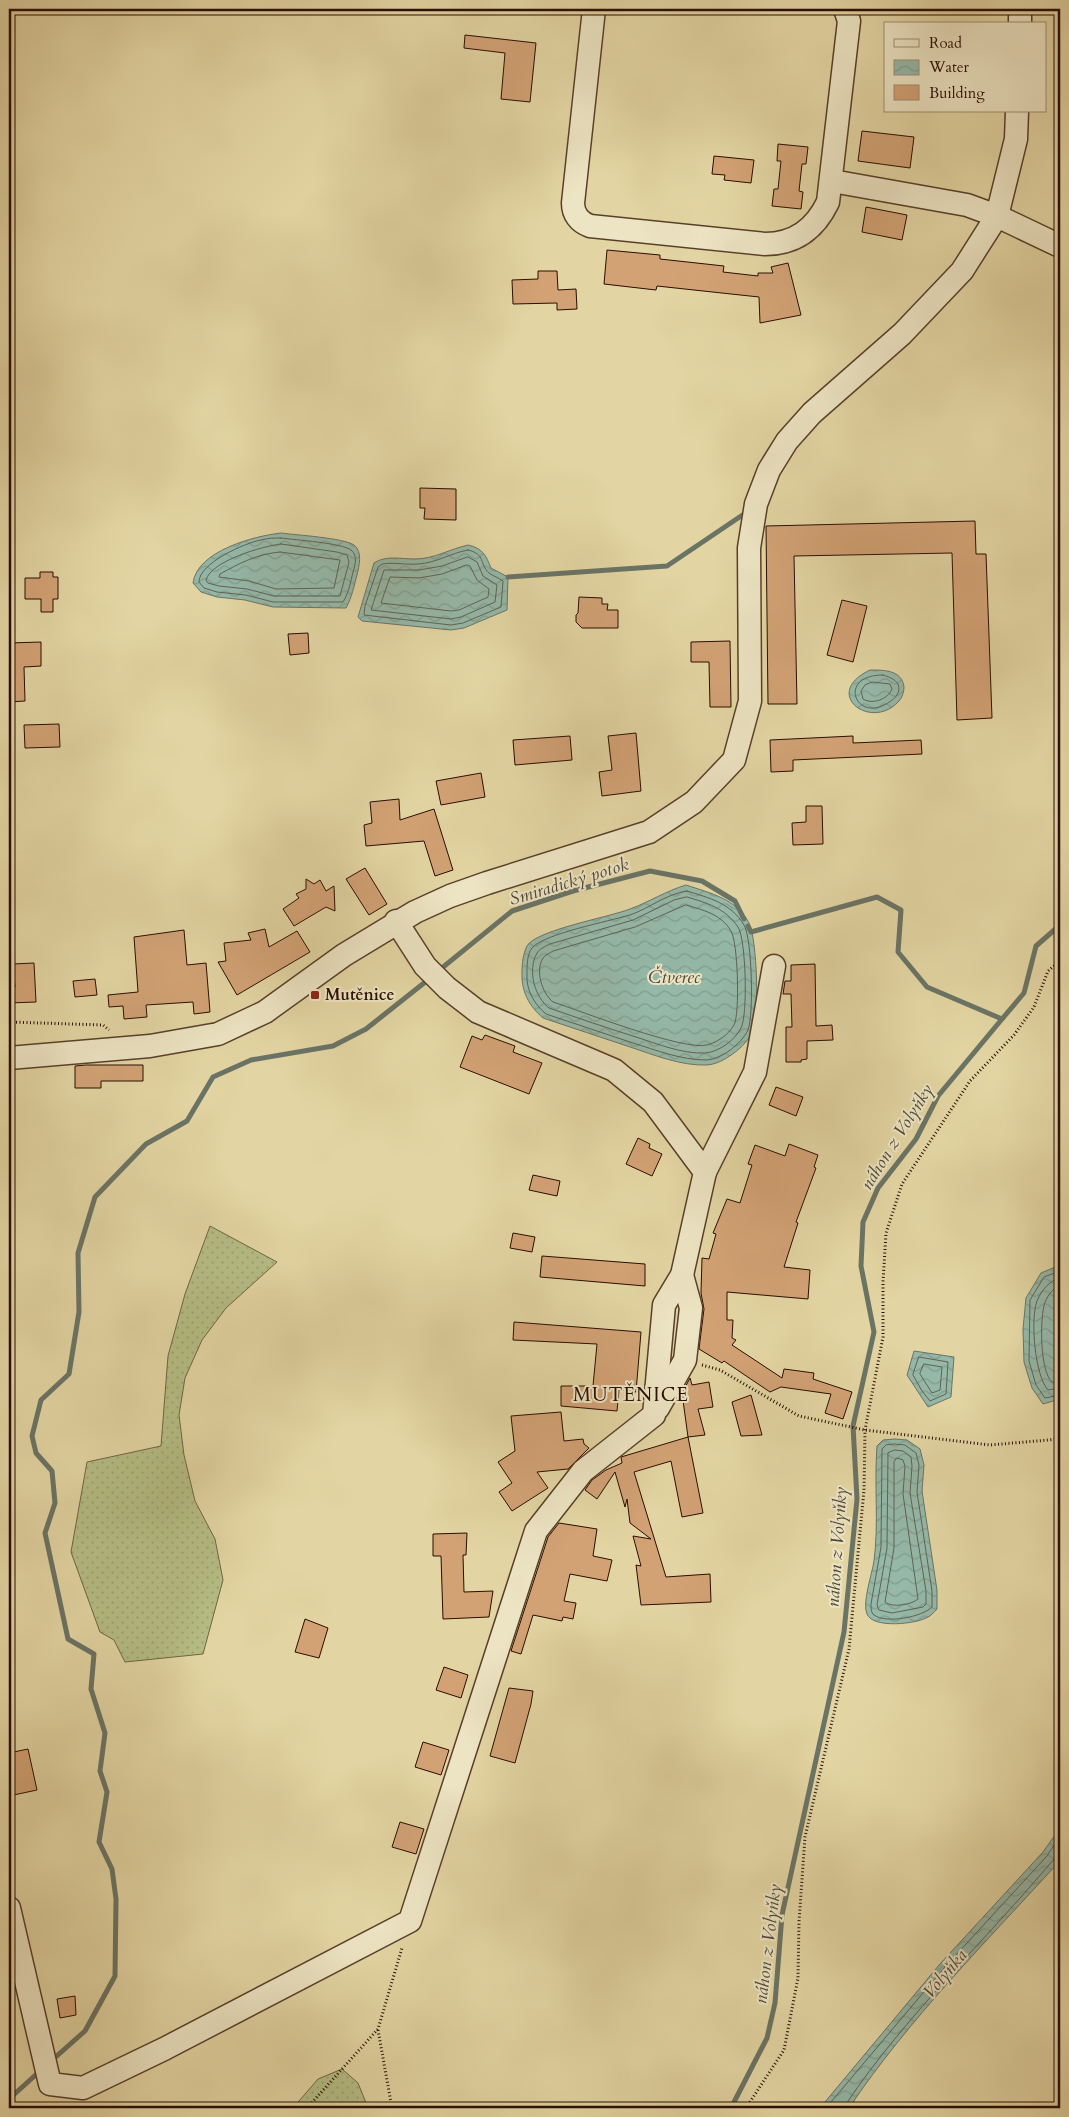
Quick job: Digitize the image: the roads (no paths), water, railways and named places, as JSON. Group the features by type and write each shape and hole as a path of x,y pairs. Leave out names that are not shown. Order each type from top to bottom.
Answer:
{"street":[{"path":"594,9 573,203 575,214 590,226 776,244 796,238 815,223 828,202 832,181 848,21 845,9"},
{"path":"1020,9 1020,22"},
{"path":"9,1058 150,1046 218,1034 264,1012 344,955 396,922 459,892 649,832 694,802 734,760 750,701 749,548 756,504 769,470 787,441 812,413 902,334 962,271 997,216 1016,139 1017,112"},
{"path":"832,181 967,205 997,216 1060,246"},
{"path":"396,922 425,966 441,983 478,1012 614,1070 653,1102 705,1172"},
{"path":"654,1415 664,1305 682,1275 705,1172 756,1072 774,966"},
{"path":"9,1908 50,2084 84,2088 164,2049 410,1921 536,1532 583,1471 654,1415 685,1360 691,1308 682,1275"}],"water":[{"path":"281,533 340,540 357,548 360,559 359,568 353,592 346,608 273,607 245,600 217,597 201,592 193,583 197,572 215,554 242,542"},
{"path":"468,545 477,548 483,553 491,568 508,577 507,610 464,628 451,630 362,621 358,617 374,563 389,558 422,559"},
{"path":"870,670 892,672 903,681 903,695 888,710 876,713 865,711 856,706 850,699 850,689 856,679"},
{"name":"Čtverec","path":"686,885 713,894 730,903 744,915 752,932 756,961 756,1011 752,1033 739,1049 720,1062 707,1065 687,1064 543,1018 534,1008 527,998 522,979 525,952 527,946 533,940 558,929 630,909"},
{"path":"1060,1265 1060,1399 1043,1404 1032,1388 1024,1362 1023,1329 1026,1298 1041,1273"},
{"path":"914,1351 954,1357 951,1397 928,1407 907,1375"},
{"path":"883,1440 907,1440 920,1449 924,1465 922,1491 937,1590 937,1609 930,1616 915,1622 896,1624 878,1622 871,1619 866,1609 875,1547 877,1446"},
{"name":"Volyňka","path":"1060,1828 1060,1860 1057,1864 922,2013 872,2075 849,2108 820,2108 940,1964 1043,1852"}],"waterway":[{"path":"508,577 667,566 744,514"},
{"name":"Smiradický potok","path":"437,972 512,911 573,891 650,871 702,881 735,901 744,919"},
{"name":"Smiradický potok","path":"748,926 751,932 877,897 901,910 898,952 927,987 1002,1019 1024,993 1036,946 1060,925"},
{"name":"Smiradický potok","path":"50,2062 85,2031 115,1976 116,1899 112,1869 99,1842 107,1792 100,1771 105,1733 91,1689 94,1654 68,1639 45,1533 55,1503 52,1471 36,1453 32,1436 41,1400 69,1374 79,1312 78,1253 95,1197 146,1144 187,1121 213,1077 251,1060 333,1046 366,1029 429,979"},
{"name":"náhon z Volyňky","path":"731,2108 767,2038 775,2003 782,1915 844,1632 857,1499 853,1426 874,1332 861,1266 863,1222 878,1188 916,1139 938,1096 1002,1019"},
{"name":"Smiradický potok","path":"9,2099 40,2071"}],"place":[{"name":"Mutěnice","path":"315,995"}],"district":[{"name":"MUTĚNICE","path":"631,1395"}]}
